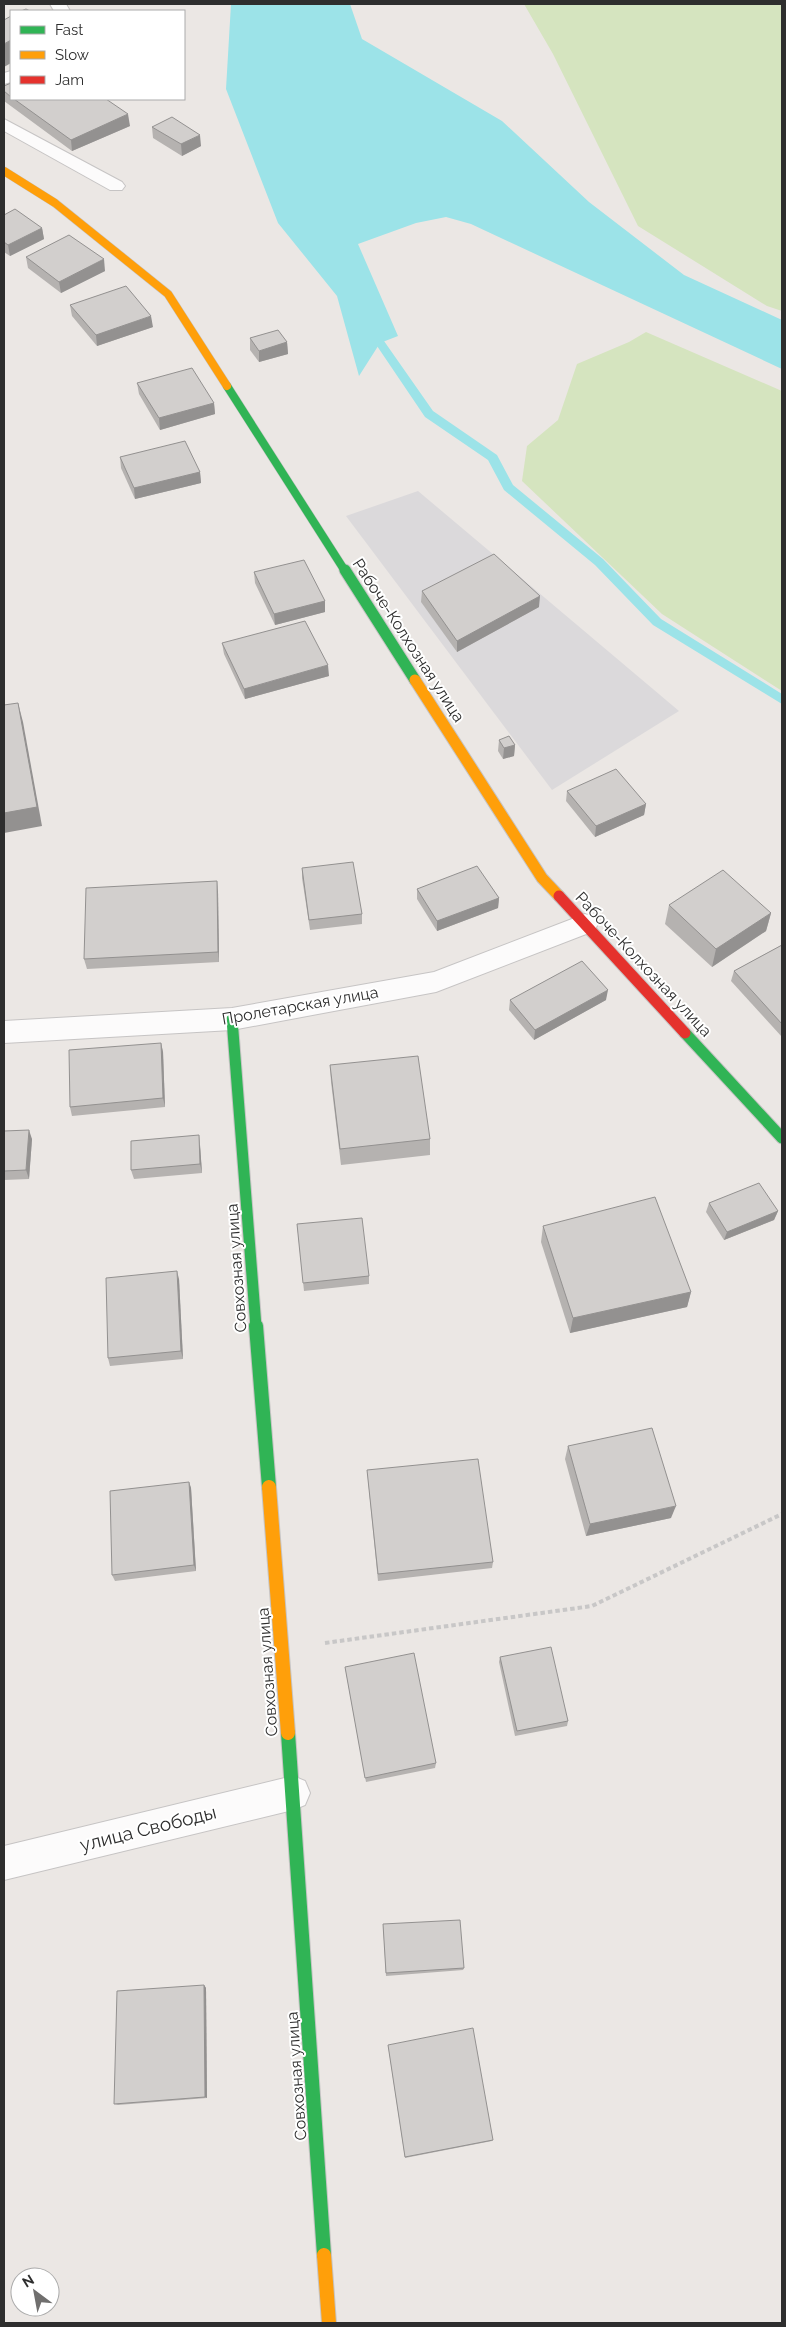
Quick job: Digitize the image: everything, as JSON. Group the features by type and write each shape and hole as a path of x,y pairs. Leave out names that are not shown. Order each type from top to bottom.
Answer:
{"street":[{"path":"4,124 116,186"},
{"name":"Рабоче-Колхозная улица","path":"4,171 55,203 168,294 542,878 782,1138"},
{"name":"Пролетарская улица","path":"4,1032 232,1019 436,982 585,924"},
{"name":"Совхозная улица","path":"232,1019 293,1793 329,2323"},
{"name":"улица Свободы","path":"4,1863 293,1793"}],"path":[{"path":"282,1649 592,1606 782,1514"}],"shaded area":[{"path":"418,491 679,711 552,790 346,516"}],"green space":[{"path":"524,4 782,4 782,311 767,306 638,226 553,54"},
{"path":"646,332 782,391 782,691 662,614 522,481 527,446 558,420 577,364 629,342"}],"water":[{"path":"231,4 350,4 362,39 502,121 589,202 684,275 782,320 782,369 471,224 446,217 416,223 358,244 398,336 380,343 359,376 337,296 278,223 226,89"}],"building":[{"path":"10,17 10,41 4,44 4,20"},
{"path":"10,83 10,96 4,91 4,86"},
{"path":"15,100 107,100 128,114 71,140"},
{"path":"172,117 200,135 181,144 152,127"},
{"path":"15,209 42,228 8,245 4,242 4,215"},
{"path":"69,235 104,259 59,282 26,257"},
{"path":"126,286 151,316 96,335 70,305"},
{"path":"278,330 287,342 259,351 250,338"},
{"path":"192,368 214,403 159,418 137,383"},
{"path":"185,441 200,472 134,488 120,457"},
{"path":"494,554 540,596 457,641 422,591"},
{"path":"304,560 325,601 274,614 254,572"},
{"path":"305,621 328,665 244,689 222,643"},
{"path":"18,703 37,807 4,813 4,705"},
{"path":"509,736 515,745 504,748 499,740"},
{"path":"616,769 646,804 596,826 567,791"},
{"path":"353,862 362,914 309,920 302,868"},
{"path":"477,866 499,898 437,921 417,889"},
{"path":"723,870 771,913 716,949 669,905"},
{"path":"217,881 218,952 84,959 86,888"},
{"path":"782,945 782,1024 734,971"},
{"path":"582,961 608,990 535,1030 510,1000"},
{"path":"161,1043 163,1098 70,1107 69,1050"},
{"path":"418,1056 430,1139 340,1149 330,1065"},
{"path":"29,1130 26,1170 4,1171 4,1131"},
{"path":"199,1135 200,1164 131,1170 131,1141"},
{"path":"759,1183 778,1211 727,1232 709,1203"},
{"path":"655,1197 691,1292 573,1318 543,1226"},
{"path":"362,1218 369,1276 303,1283 297,1224"},
{"path":"177,1271 181,1351 108,1358 106,1278"},
{"path":"652,1428 676,1506 590,1524 568,1446"},
{"path":"478,1459 493,1562 378,1574 367,1470"},
{"path":"189,1482 194,1565 112,1575 110,1491"},
{"path":"551,1647 568,1721 517,1731 500,1657"},
{"path":"414,1653 436,1763 365,1778 345,1667"},
{"path":"460,1920 464,1968 386,1973 383,1924"},
{"path":"204,1985 205,2097 114,2104 117,1991"},
{"path":"473,2028 493,2140 405,2157 388,2045"}],"waterway":[{"path":"380,343 429,414 493,458 508,487 599,562 657,622 782,700"}],"traffic: fast":[{"path":"227,386 415,680"},
{"path":"232,1019 269,1487"},
{"path":"685,1033 782,1138"},
{"path":"288,1733 324,2255"}],"traffic: slow":[{"path":"4,171 55,203 168,294 227,386"},
{"path":"415,680 542,878 559,896"},
{"path":"269,1487 288,1733"},
{"path":"324,2255 329,2323"}],"traffic: jam":[{"path":"559,896 685,1033"}]}
